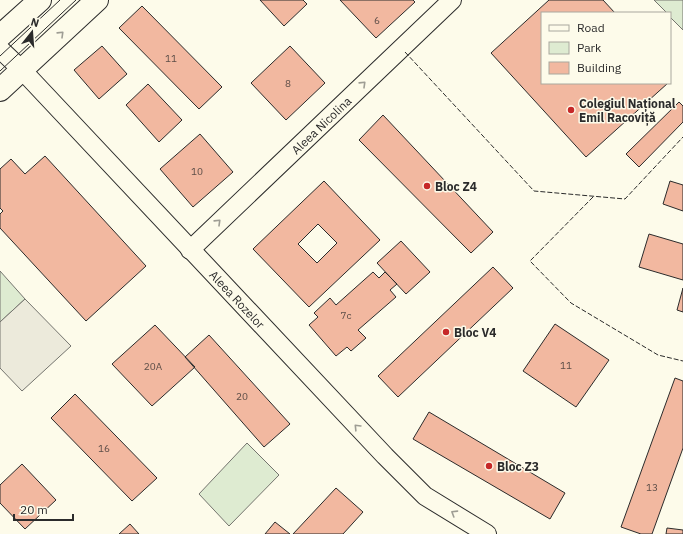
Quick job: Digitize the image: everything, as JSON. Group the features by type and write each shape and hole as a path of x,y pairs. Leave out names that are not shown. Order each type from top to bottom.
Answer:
{"main road":[{"path":"0,36 40,0"},
{"path":"0,90 23,71 97,0"}],"street":[{"name":"Aleea Nicolina","path":"190,250 452,0"},
{"name":"Aleea Rozelor","path":"0,49 23,71 354,424 425,496 487,534"}],"green space":[{"path":"654,0 683,0 683,30 671,18 671,12 666,12"},
{"path":"0,271 25,299 0,322"},
{"path":"247,443 279,475 229,526 199,494"}],"shaded area":[{"path":"25,299 71,346 22,391 0,368 0,322"}],"building":[{"path":"260,0 303,0 307,4 284,26"},
{"path":"340,0 413,0 415,2 376,38"},
{"name":"Colegiul Național Emil Racoviță","path":"549,0 603,0 614,12 541,12 541,84 667,84 586,157 491,53"},
{"path":"142,6 222,87 199,109 119,28"},
{"path":"102,46 127,74 99,99 74,70"},
{"path":"290,46 325,83 286,120 251,83"},
{"path":"148,84 182,120 159,142 126,105"},
{"path":"679,102 683,106 683,122 639,167 626,154"},
{"name":"Bloc Z4","path":"383,115 493,232 471,253 359,140"},
{"path":"200,134 233,172 193,207 160,169"},
{"path":"45,156 146,266 86,321 0,228 0,214 3,211 0,208 0,169 11,159 25,174"},
{"path":"324,181 380,240 309,307 253,249","holes":["318,224 337,243 317,263 298,244"]},
{"path":"670,181 683,185 683,211 663,204"},
{"path":"649,234 683,244 683,280 639,267"},
{"path":"401,241 430,272 406,294 377,263"},
{"name":"Bloc V4","path":"493,267 513,288 398,397 378,376"},
{"path":"373,272 379,278 385,272 397,284 390,290 396,297 358,330 366,338 351,351 347,347 336,356 309,325 318,317 314,313 330,298 336,305"},
{"path":"683,288 683,312 677,310"},
{"path":"555,324 609,360 576,407 523,371"},
{"path":"155,325 195,367 152,406 112,364"},
{"path":"209,335 290,424 264,447 185,357"},
{"path":"675,378 683,381 683,448 652,534 641,534 621,527"},
{"path":"75,394 157,478 132,501 51,418"},
{"name":"Bloc Z3","path":"429,412 565,493 550,519 413,439"},
{"path":"22,464 56,500 25,529 0,503 0,485"},
{"path":"336,488 363,512 343,534 293,534"},
{"path":"275,522 290,534 265,534"},
{"path":"130,524 139,534 119,534"},
{"path":"667,528 683,530 683,534 666,534"}],"tram line":[{"path":"0,56 60,0"},
{"path":"0,71 76,0"}],"fence":[{"path":"405,52 534,191 625,199 683,137"},
{"path":"593,197 530,261 571,303 658,355 683,361"}],"place":[{"name":"Colegiul Național Emil Racoviță","path":"571,110"},
{"name":"Bloc Z4","path":"427,186"},
{"name":"Bloc V4","path":"446,332"},
{"name":"Bloc Z3","path":"489,466"}]}
